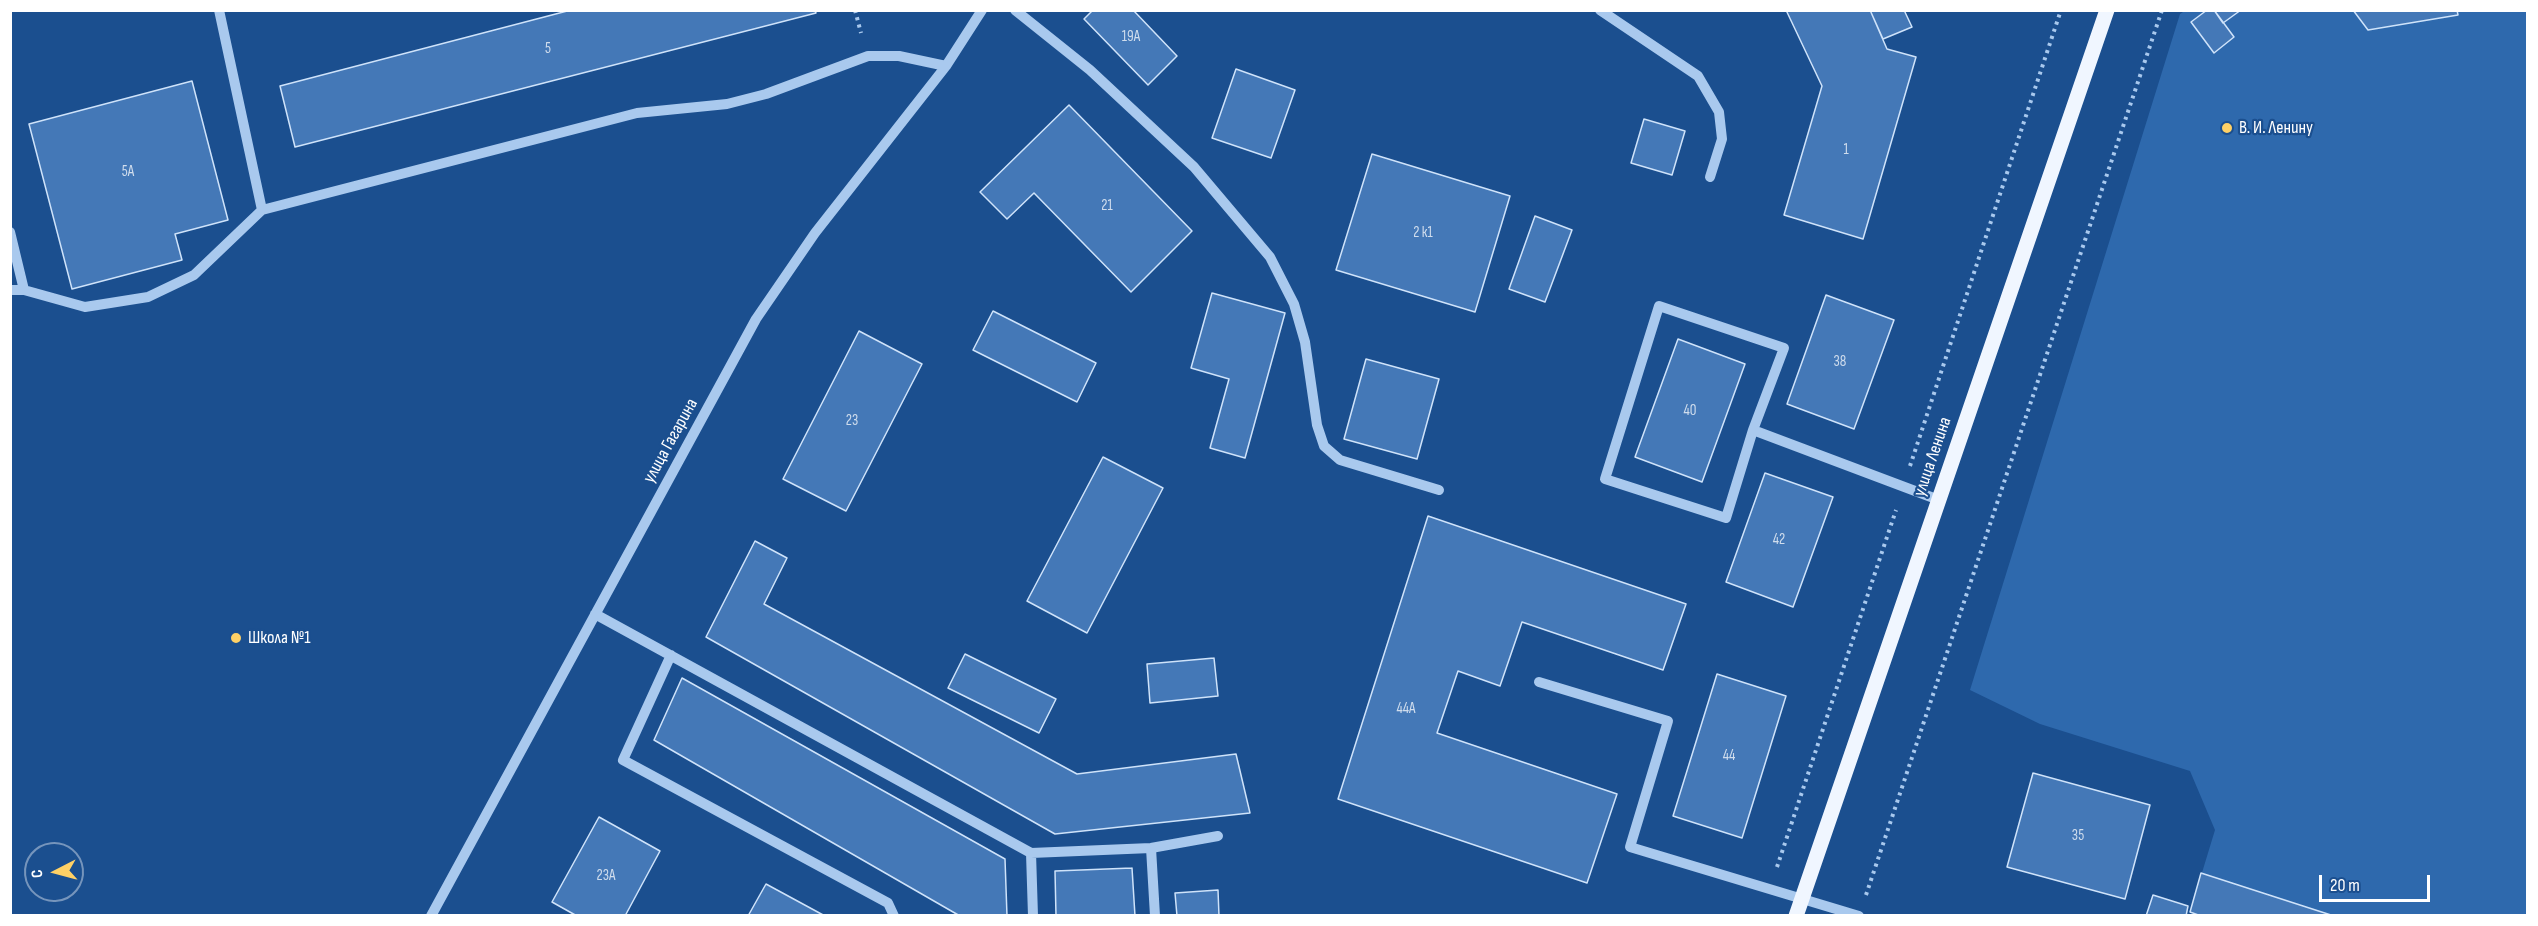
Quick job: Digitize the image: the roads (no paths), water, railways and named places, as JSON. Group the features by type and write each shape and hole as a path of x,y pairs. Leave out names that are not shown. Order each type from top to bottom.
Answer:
{"main road":[{"name":"улица Ленина","path":"1796,915 2107,10"}],"street":[{"path":"219,10 262,210"},
{"name":"улица Гагарина","path":"431,915 756,319 815,233 946,66 982,10"},
{"path":"1015,10 1089,70 1194,167 1270,257 1294,304 1305,342 1317,425 1324,446 1340,460 1439,490"},
{"path":"1600,10 1698,76 1719,112 1722,140 1710,177"},
{"path":"10,290 24,290 86,307 148,297 194,275 262,210 637,113 727,104 766,94 868,56 898,56 946,66"},
{"path":"10,232 24,290"},
{"path":"1659,306 1784,348 1753,430 1725,518 1605,479 1659,306"},
{"path":"1753,430 1939,500"},
{"path":"596,614 1031,853 1151,848 1218,836"},
{"path":"671,655 623,760 888,903 894,915"},
{"path":"1539,682 1668,721 1630,847 1859,915"},
{"path":"1151,848 1155,915"},
{"path":"1031,853 1033,915"}],"place":[{"name":"В. И. Ленину","path":"2227,128"},
{"name":"Школа №1","path":"236,638"}]}
